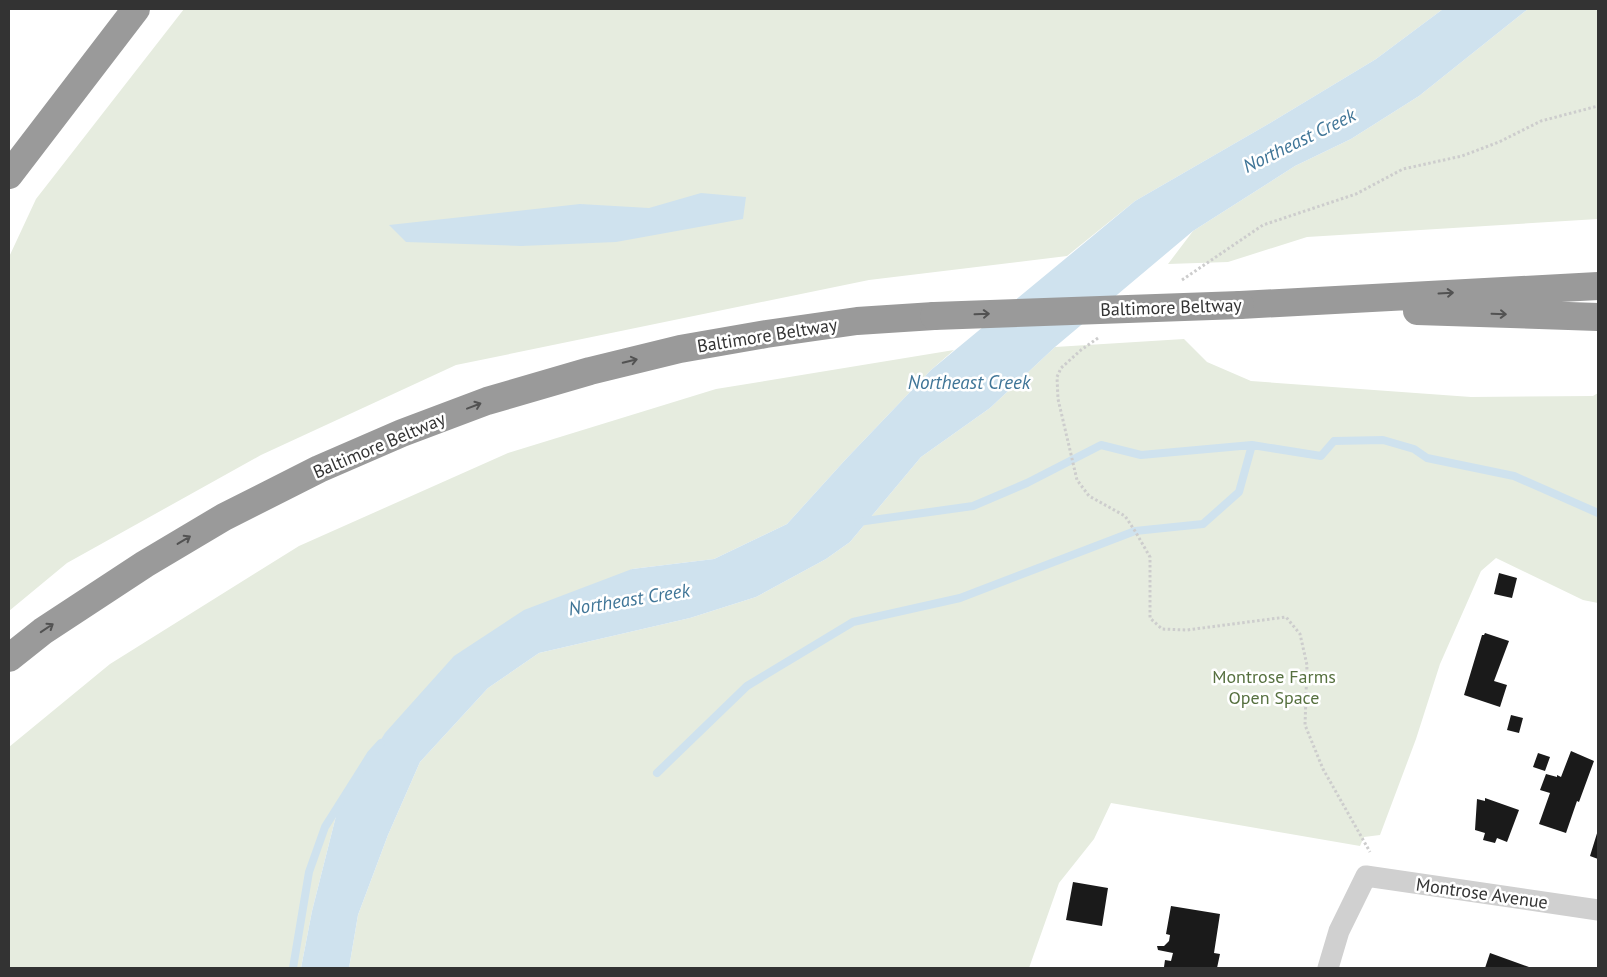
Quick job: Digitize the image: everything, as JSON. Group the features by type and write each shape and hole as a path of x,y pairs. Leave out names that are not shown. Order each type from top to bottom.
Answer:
{"highway":[{"path":"9,154 113,9"},
{"path":"9,175 136,9"},
{"name":"Baltimore Beltway","path":"9,658 43,631 145,564 224,517 319,469 402,433 478,404 590,371 680,349 857,321 934,316 1240,305 1598,286"},
{"path":"1240,305 1598,317"}],"street":[{"name":"Montrose Avenue","path":"1366,876 1598,910"},
{"path":"1328,968 1340,931 1366,876"}],"path":[{"path":"1180,282 1263,225 1356,194 1403,169 1462,156 1499,142 1541,121 1598,106"},
{"path":"1106,332 1081,350 1061,368 1056,377 1058,398 1077,480 1089,496 1125,516 1135,531 1150,558 1150,618 1162,629 1187,630 1286,617 1300,634 1307,665 1305,725 1323,769 1373,857 1366,876"}],"green space":[{"path":"184,9 1443,9 1376,59 1135,201 1067,256 869,280 456,365 261,455 67,563 9,611 9,257 36,199"},
{"path":"1528,9 1598,9 1598,219 1307,237 1228,262 1168,264 1193,231 1295,166 1351,139 1419,96"},
{"name":"Montrose Farms Open Space","path":"1184,339 1207,362 1251,381 1471,397 1593,396 1598,393 1598,603 1583,600 1496,558 1481,571 1440,664 1416,739 1380,835 1364,837 1360,846 1111,803 1094,839 1059,883 1029,968 349,968 358,915 388,835 420,762 488,688 539,653 690,618 756,597 826,559 850,542 921,457 990,408 1055,347"},
{"path":"954,350 931,370 787,524 714,559 632,569 337,812 312,911 301,968 9,968 9,747 110,664 299,546 508,453 716,389"}],"water":[{"name":"Northeast Creek","path":"1443,9 1528,9 1419,96 1351,139 1295,166 1193,231 1055,347 990,408 921,457 850,542 826,559 756,597 690,618 539,653 488,688 420,762 388,835 358,915 349,968 301,968 312,911 337,812 385,733 454,656 524,610 632,569 714,559 787,524 931,370 1135,201 1376,59"},
{"path":"701,193 746,197 743,219 616,242 521,246 406,242 389,225 580,204 649,208"}],"building":[{"path":"1499,573 1517,578 1512,598 1494,594"},
{"path":"1485,633 1509,641 1494,681 1507,685 1500,707 1464,695 1482,635"},
{"path":"1511,715 1523,718 1519,733 1507,730"},
{"path":"1571,751 1594,761 1566,833 1539,824 1550,793 1540,790 1546,774 1561,777"},
{"path":"1538,753 1550,757 1545,771 1533,767"},
{"path":"1485,798 1519,810 1507,842 1497,838 1495,843 1483,840 1485,833 1475,830 1477,799 1485,801"},
{"path":"1598,830 1598,859 1590,856"},
{"path":"1073,882 1108,888 1102,926 1066,920"},
{"path":"1171,906 1220,914 1214,953 1220,954 1217,968 1164,967 1165,960 1171,961 1173,953 1158,950 1157,946 1164,946 1169,941 1170,935 1166,934"},
{"path":"1490,953 1529,967 1529,968 1485,968"}],"waterway":[{"path":"858,522 973,506 1027,483 1101,445 1141,455 1252,445 1321,456 1334,441 1383,440 1414,449 1427,458 1514,476 1598,513"},
{"path":"657,773 747,686 853,622 960,598 1135,531 1203,524 1239,492 1252,445"},
{"name":"Northeast Creek","path":"293,968 309,872 325,827 371,754 381,743"}]}
